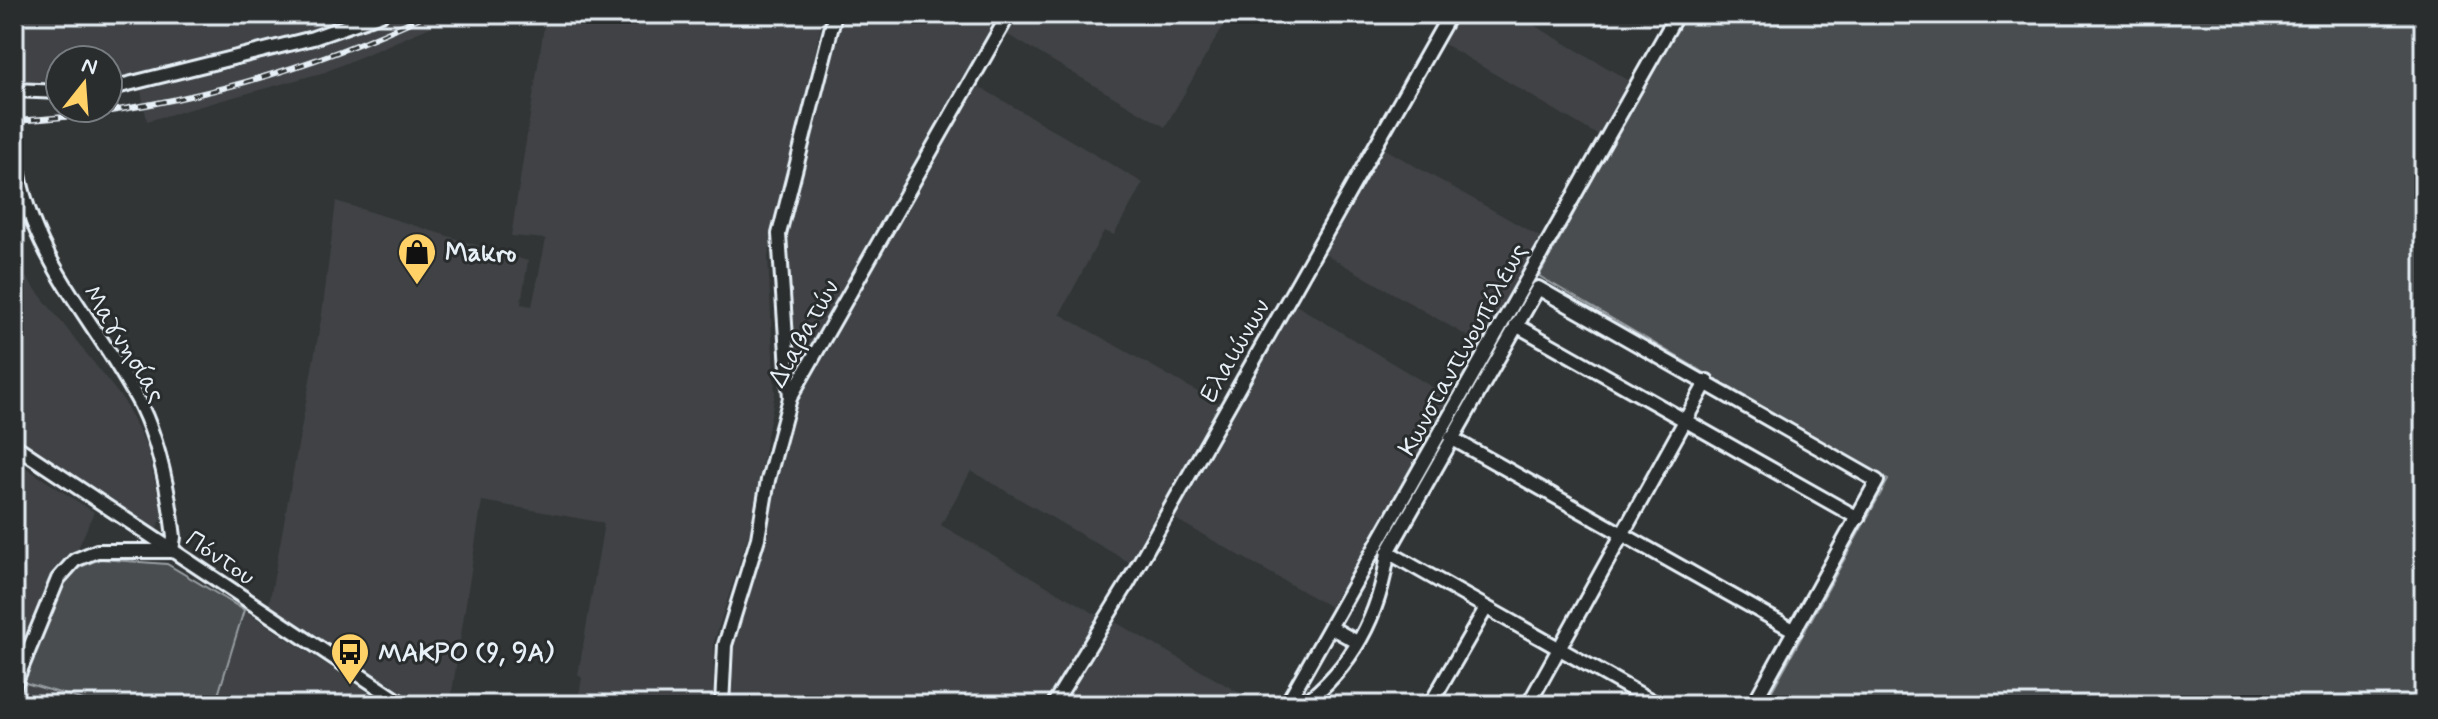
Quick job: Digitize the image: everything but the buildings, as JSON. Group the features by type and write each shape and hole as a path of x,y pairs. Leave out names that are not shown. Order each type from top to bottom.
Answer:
{"street":[{"path":"124,85 313,38 381,14"},
{"path":"790,398 779,234 835,14"},
{"name":"Διαβατών","path":"722,705 725,645 758,538 790,398 1009,14"},
{"name":"Ελαιώνων","path":"1053,705 1128,583 1450,14"},
{"name":"Κωνσταντινουπόλεως","path":"1286,705 1677,14"},
{"path":"14,90 44,91"},
{"name":"Μαγνησίας","path":"14,144 25,208 44,251 109,352 151,430 169,503 172,551"},
{"path":"1302,705 1332,681 1357,642 1381,597 1388,552 1534,291 1542,288 1877,481 1753,705"},
{"path":"1516,325 1858,518"},
{"path":"1528,705 1707,381"},
{"path":"1451,438 1795,631"},
{"name":"Πόντου","path":"14,445 405,705"},
{"path":"14,686 48,599 58,579 75,560 97,551 143,554 172,551"},
{"path":"1388,552 1659,705"},
{"path":"1430,705 1486,608"},
{"path":"1332,628 1357,642"},
{"path":"1627,705 1634,691"}],"shaded area":[{"path":"14,14 367,14 311,34 125,77 124,44 44,44 44,83 14,80"},
{"path":"390,14 461,14 325,72 147,121 141,91 314,44"},
{"path":"546,14 788,16 821,27 768,257 775,393 750,530 714,642 713,705 577,705 582,678 578,675 604,523 482,501 450,705 420,705 269,604 322,314 336,201 528,261 521,304 532,306 546,239 511,236"},
{"path":"842,14 1002,14 796,370 790,359 781,255 789,197"},
{"path":"1013,14 1230,14 1165,127 1003,32"},
{"path":"1454,14 1515,14 1630,81 1599,136 1439,41"},
{"path":"1684,14 2424,14 2424,705 1764,705 1888,480 1539,276"},
{"path":"975,84 1143,183 1114,235 1104,231 1060,314 1221,405 1132,564 971,471 941,525 1099,616 1046,705 725,705 726,665 792,404"},
{"path":"1378,145 1542,238 1481,344 1318,250"},
{"path":"14,262 124,401 147,447 163,517 155,531 14,437"},
{"path":"1291,302 1452,399 1332,608 1170,516"},
{"path":"14,460 94,512 20,681 100,705 14,705"},
{"path":"100,559 167,564 244,610 215,705 100,705 19,681 68,572"},
{"path":"244,610 388,705 215,705"},
{"path":"1108,618 1261,705 1057,705"}],"railway":[{"path":"14,121 120,109 226,87 328,55 427,14"}],"place":[{"name":"Makro","path":"417,286"},
{"name":"ΜΑΚΡΟ (9, 9Α)","path":"350,686"}]}
